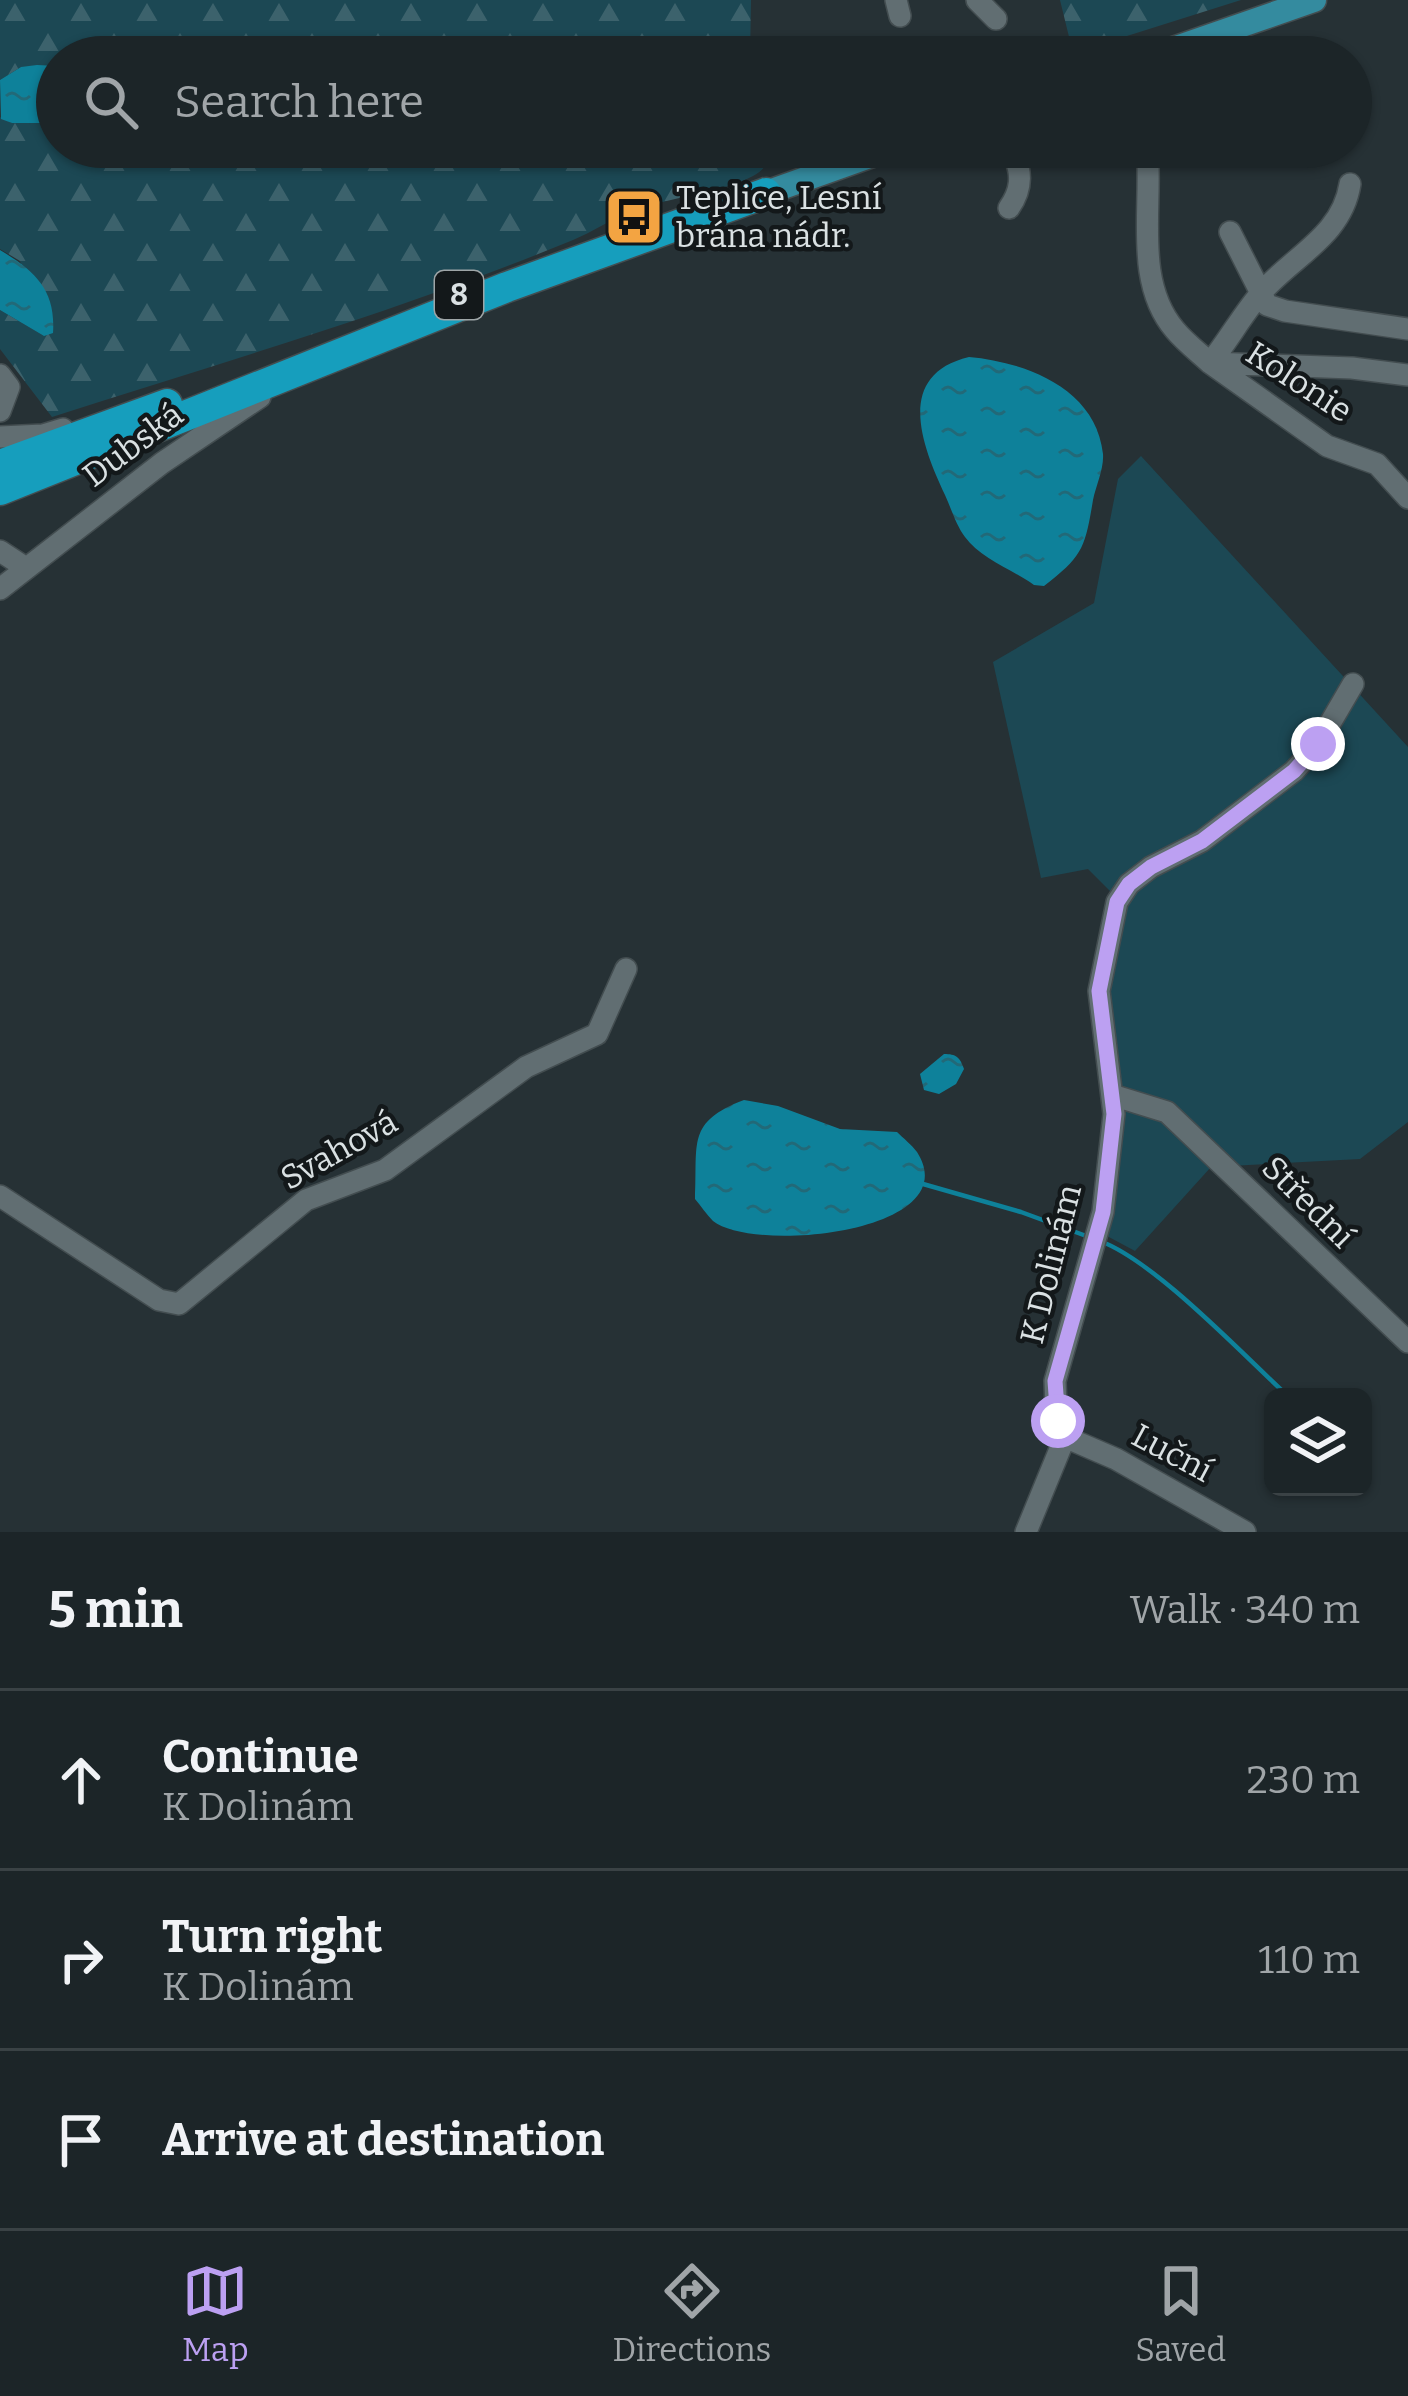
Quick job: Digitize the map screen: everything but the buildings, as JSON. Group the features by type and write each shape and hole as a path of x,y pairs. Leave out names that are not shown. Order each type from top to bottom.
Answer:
{"highway":[{"name":"8","path":"0,490 507,287 766,193"},
{"name":"8","path":"0,465 700,210 766,193"}],"main road":[{"path":"1210,36 1314,0"},
{"name":"8","path":"766,193 836,168"}],"street":[{"path":"977,0 996,19"},
{"path":"1009,208 1020,181 1017,168"},
{"name":"Kolonie","path":"1147,168 1148,265 1154,294 1172,328 1210,363 1327,446 1377,464 1408,498"},
{"path":"1210,363 1262,292 1333,227 1347,204 1350,184"},
{"path":"1230,232 1267,304 1285,311 1408,329"},
{"name":"Kolonie","path":"1210,363 1408,375"},
{"name":"Dubská","path":"0,589 200,436 313,366"},
{"path":"0,375 9,387 0,412"},
{"path":"0,437 43,435 123,409 156,408"},
{"path":"0,551 26,568"},
{"name":"K Dolinám","path":"1065,1437 1056,1409 1055,1381 1103,1212 1112,1095 1099,991 1117,902 1129,884 1151,867 1202,841 1294,771 1318,744 1353,684"},
{"name":"Svahová","path":"0,1196 159,1300 179,1304 306,1200 385,1170 526,1067 597,1034 626,969"},
{"name":"Střední","path":"1112,1095 1167,1112 1408,1342"},
{"path":"1026,1532 1065,1437"},
{"name":"Luční","path":"1065,1437 1246,1532"}],"green space":[{"path":"0,0 751,0 750,36 36,36 36,67 21,67 0,80"},
{"path":"1060,0 1241,0 1127,36 1069,36"},
{"path":"0,117 12,123 36,123 36,168 763,168 740,182 623,215 573,240 444,289 52,417 0,349 0,310 44,336 20,261 0,249"},
{"path":"1141,456 1408,747 1408,1122 1360,1159 1211,1167 1135,1251 1107,1236 1106,992 1123,904 1088,869 1041,878 993,662 1094,603 1118,479"}],"water":[{"path":"36,65 36,123 1,119 0,80 21,67"},
{"path":"0,250 41,283 51,305 53,333 44,336 0,310"},
{"path":"969,357 1013,365 1054,383 1087,412 1098,431 1103,460 1084,540 1075,558 1044,586 1034,585 971,544 956,522 928,455 920,414 922,396 930,379 945,366"},
{"path":"944,1054 957,1057 964,1069 956,1084 939,1094 924,1090 920,1074"},
{"path":"744,1100 778,1106 840,1129 897,1132 917,1152 925,1179 913,1201 886,1218 850,1229 770,1235 736,1231 713,1221 695,1199 699,1137 712,1117"}],"waterway":[{"path":"923,1184 1089,1237"},
{"path":"1100,1241 1172,1288 1280,1388"}],"place":[{"name":"Teplice, Lesní brána nádr.","path":"634,217"}],"route":[{"path":"1058,1421 1055,1381 1103,1212 1114,1114 1099,991 1117,902 1129,884 1202,841 1294,771 1318,744"}]}
